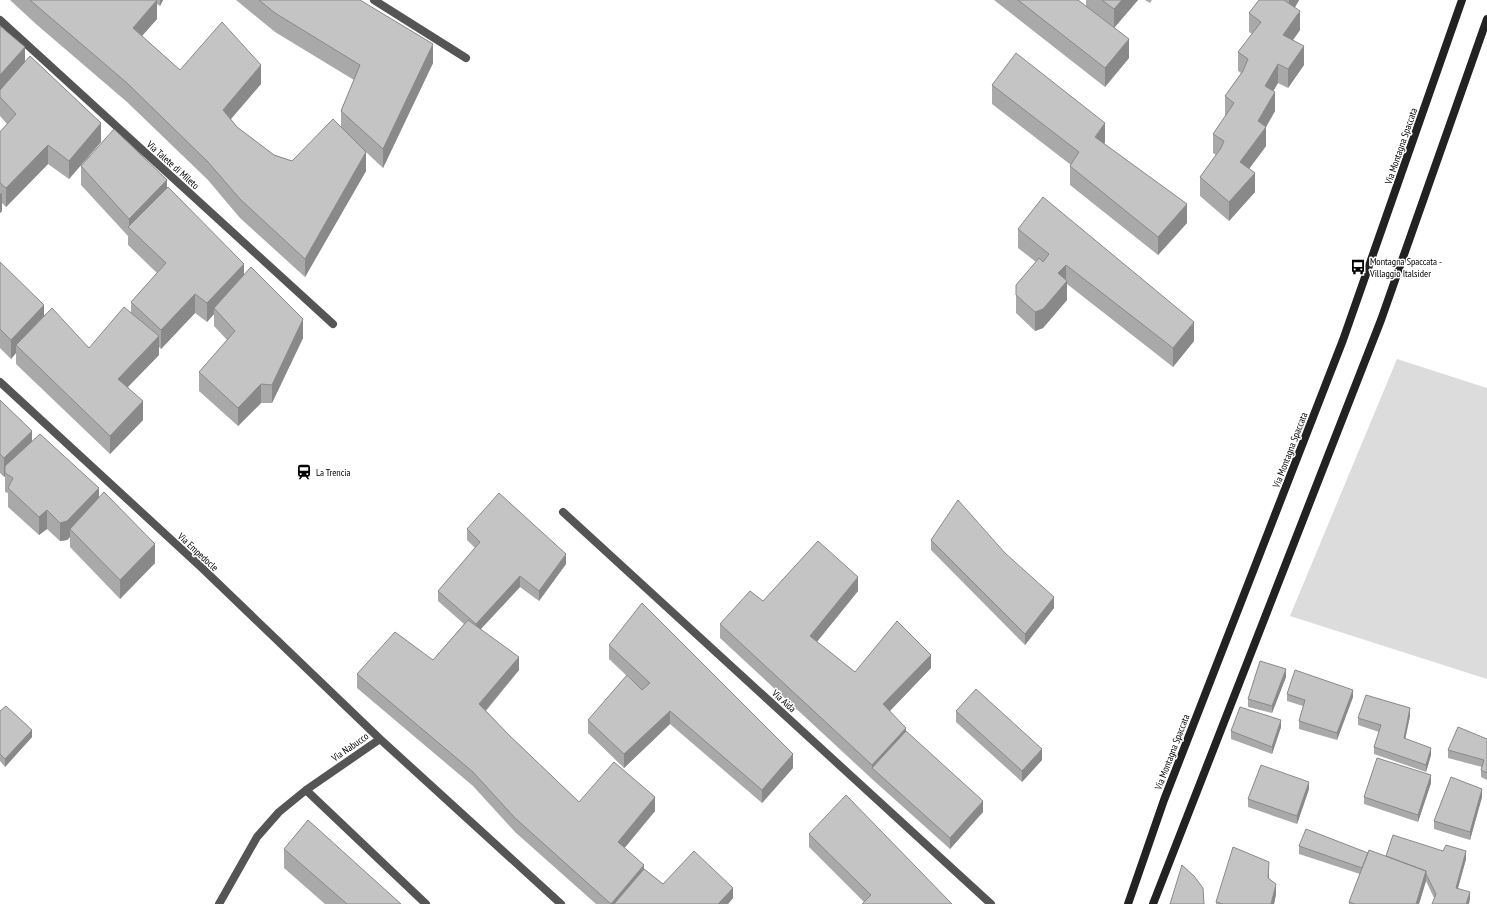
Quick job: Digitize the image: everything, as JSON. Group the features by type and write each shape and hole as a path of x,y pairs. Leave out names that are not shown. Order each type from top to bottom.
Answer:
{"main road":[{"name":"Via Montagna Spaccata","path":"1128,904 1164,800 1343,340 1462,0"},
{"path":"1153,904 1381,320 1487,19"}],"street":[{"path":"374,0 466,58"},
{"name":"Via Talete di Mileto","path":"0,20 333,324"},
{"name":"Via Empedocle","path":"0,382 202,568 380,739"},
{"name":"Via Aida","path":"563,512 991,904"},
{"name":"Via Nabucco","path":"219,904 257,837 279,812 306,790 380,739 561,904"},
{"path":"306,790 426,904"}],"shaded area":[{"path":"1397,359 1487,388 1487,679 1290,616"}],"building":[{"path":"30,0 157,0 133,28 180,70 222,22 261,65 223,110 237,127 274,155 292,161 333,119 366,152 305,259 240,199 208,162 127,83"},
{"path":"259,0 360,0 433,44 383,149 341,111 360,65 275,13"},
{"path":"1018,0 1078,0 1129,39 1105,68"},
{"path":"1102,0 1122,0 1114,9"},
{"path":"1259,0 1284,0 1300,11 1283,35 1304,46 1288,69 1278,64 1265,86 1275,92 1258,121 1266,127 1240,162 1255,173 1229,202 1200,177 1221,148 1224,141 1213,134 1234,103 1225,96 1243,71 1248,59 1238,52 1261,22 1249,13"},
{"path":"0,26 25,47 0,75"},
{"path":"1016,53 1105,123 1095,137 1187,204 1158,237 1070,166 1079,152 992,85"},
{"path":"30,56 101,123 69,161 48,145 6,188 0,183 0,132 16,114 0,97 0,90"},
{"path":"114,129 167,180 129,219 81,166"},
{"path":"168,187 244,264 207,303 195,294 161,330 131,302 166,263 128,227"},
{"path":"1043,197 1194,322 1173,348 1066,265 1058,273 1067,281 1043,309 1035,312 1016,295 1016,285 1039,258 1043,262 1049,254 1018,229"},
{"path":"0,262 44,305 11,340 0,329"},
{"path":"251,267 303,319 272,385 261,384 238,408 199,372 235,331 214,308"},
{"path":"124,307 159,336 118,379 143,401 110,436 16,345 52,308 89,348"},
{"path":"0,400 32,431 4,458 0,454"},
{"path":"40,434 99,488 67,521 60,523 47,510 39,517 8,488 13,478 5,473 5,466"},
{"path":"104,492 155,544 120,580 70,529"},
{"path":"499,493 566,554 539,591 520,576 476,624 438,591 480,542 467,529"},
{"path":"958,500 1005,553 1054,597 1025,634 931,540"},
{"path":"818,541 858,577 810,636 855,672 897,621 931,655 883,704 906,728 872,765 720,624 750,591 763,601"},
{"path":"642,603 793,754 762,790 670,711 624,754 588,720 627,675 642,690 650,683 609,645"},
{"path":"468,620 519,657 479,704 579,802 614,762 655,797 618,842 644,865 611,904 515,818 473,772 357,674 395,632 433,660"},
{"path":"1260,661 1286,669 1272,706 1248,699"},
{"path":"1295,670 1353,690 1337,733 1299,721 1305,700 1287,694"},
{"path":"976,689 1042,749 1022,771 956,711"},
{"path":"1366,695 1410,708 1404,738 1431,748 1426,765 1374,747 1381,725 1358,718"},
{"path":"6,706 32,730 5,759 0,754 0,711"},
{"path":"1240,707 1281,720 1272,747 1231,731"},
{"path":"1458,727 1487,739 1487,773 1481,770 1484,760 1448,750"},
{"path":"906,731 983,801 950,838 872,768"},
{"path":"1377,758 1431,775 1418,815 1364,797"},
{"path":"1261,765 1309,782 1297,816 1248,799"},
{"path":"1451,777 1482,789 1470,832 1434,821"},
{"path":"846,795 952,904 862,904 871,895 809,834"},
{"path":"308,820 401,904 347,904 284,849"},
{"path":"1306,829 1368,853 1362,868 1299,846"},
{"path":"1393,835 1443,851 1446,845 1466,851 1456,888 1470,892 1466,904 1432,904 1436,894 1426,871 1386,856"},
{"path":"1233,847 1269,862 1268,878 1276,884 1271,904 1223,904 1216,902"},
{"path":"1369,850 1426,871 1416,904 1355,904 1349,902"},
{"path":"694,851 733,888 718,904 614,904 644,869 663,884"},
{"path":"1182,865 1194,876 1203,888 1204,904 1170,904"}],"place":[{"name":"Montagna Spaccata - Villaggio Italsider","path":"1358,267"},
{"name":"La Trencia","path":"304,472"}]}
